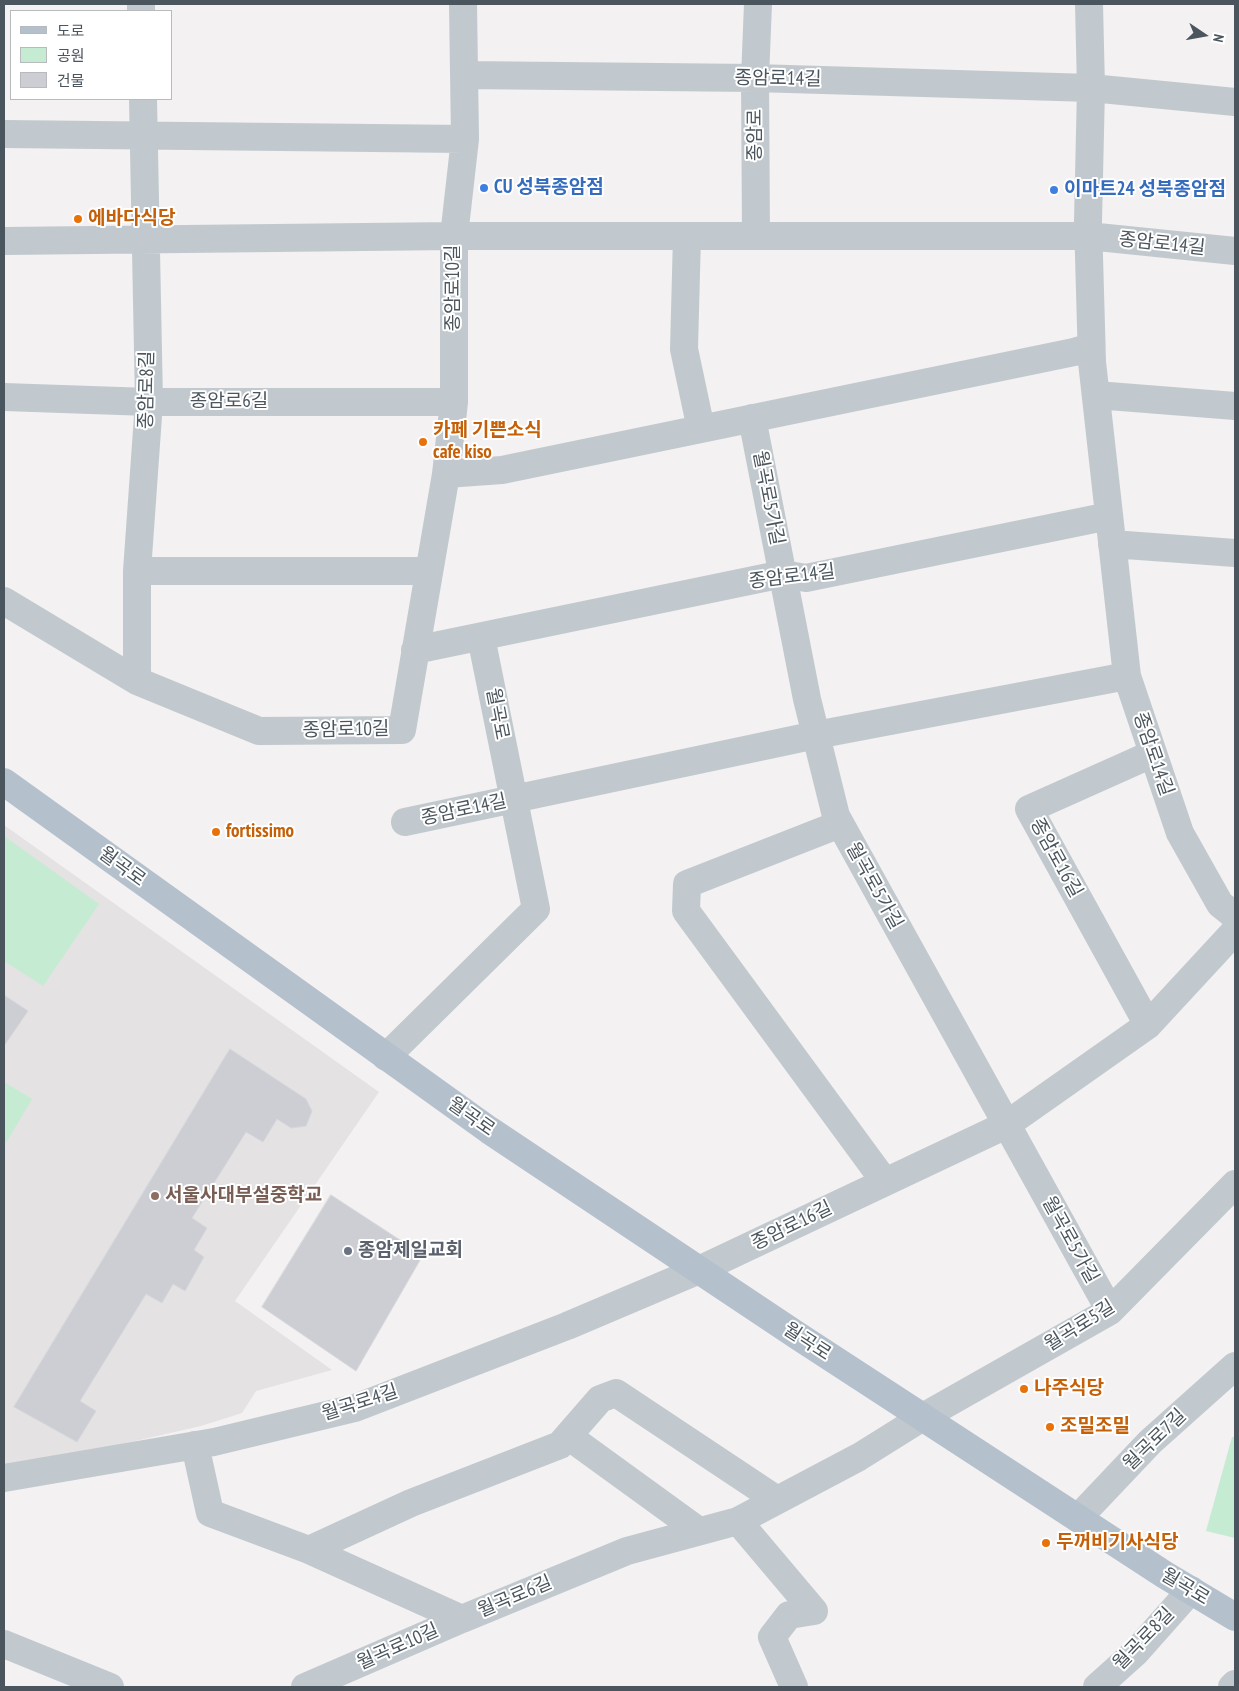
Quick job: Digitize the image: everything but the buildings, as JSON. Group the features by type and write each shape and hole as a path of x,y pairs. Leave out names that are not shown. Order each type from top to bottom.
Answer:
{"main road":[{"name":"월곡로","path":"4,782 489,1130 923,1417 1235,1617"}],"street":[{"name":"종암로10길","path":"137,681 259,731 402,730 446,474 454,402 454,236 465,139 463,4"},
{"name":"종암로","path":"756,236 755,78 758,4"},
{"name":"종암로14길","path":"1089,4 1091,88 1088,236 1092,347 1127,676 1180,832 1220,904 1235,916"},
{"name":"종암로14길","path":"465,75 755,78 1091,88 1235,102"},
{"name":"종암로8길","path":"137,681 137,571 149,402 143,100"},
{"path":"4,134 465,139"},
{"name":"종암로14길","path":"4,241 146,241 454,236 1088,236 1235,252"},
{"path":"687,236 684,349 701,429"},
{"path":"446,474 502,470 1092,347"},
{"path":"1096,395 1235,406"},
{"name":"종암로6길","path":"4,397 149,402 454,402"},
{"name":"월곡로5가길","path":"752,418 816,736 836,816 1110,1310"},
{"name":"종암로14길","path":"416,650 783,574 806,578 1109,516"},
{"path":"1112,544 1235,553"},
{"path":"137,571 429,571"},
{"path":"4,601 137,681"},
{"name":"월곡로","path":"386,1057 536,909 481,637"},
{"name":"종암로14길","path":"405,822 816,736 1127,676"},
{"name":"종암로16길","path":"1148,1024 1029,809 1152,754"},
{"path":"840,824 687,884 686,911 885,1182"},
{"name":"종암로16길","path":"699,1270 1006,1125 1148,1024 1235,931"},
{"name":"월곡로5길","path":"923,1417 1110,1310 1235,1184"},
{"name":"월곡로4길","path":"4,1478 195,1445 355,1408 568,1326 699,1270"},
{"name":"월곡로7길","path":"1078,1518 1150,1442 1235,1366"},
{"path":"310,1550 411,1503 560,1445 600,1399 616,1393 777,1500"},
{"name":"월곡로6길","path":"195,1445 210,1513 310,1550 462,1619 627,1550 738,1521 860,1457 923,1417"},
{"path":"568,1436 699,1531"},
{"path":"738,1521 814,1611 789,1615 772,1637 794,1687"},
{"name":"월곡로8길","path":"1097,1687 1136,1652 1191,1590"},
{"name":"월곡로10길","path":"305,1687 462,1619"},
{"path":"4,1644 110,1687"},
{"path":"1232,1687 1235,1684"}],"shaded area":[{"name":"서울사대부설중학교","path":"4,825 379,1092 235,1301 332,1370 256,1391 242,1413 201,1426 26,1466 4,1467"}],"green space":[{"path":"4,836 99,904 43,986 4,961"},
{"path":"4,1082 32,1099 4,1146"},
{"path":"1232,1437 1235,1437 1235,1538 1206,1531"}],"place":[{"name":"CU 성북종암점","path":"484,188"},
{"name":"이마트24 성북종암점","path":"1054,190"},
{"name":"에바다식당","path":"78,219"},
{"name":"카페 기쁜소식 cafe kiso","path":"423,442"},
{"name":"fortissimo","path":"216,832"},
{"name":"서울사대부설중학교","path":"155,1196"},
{"name":"종암제일교회","path":"348,1251"},
{"name":"나주식당","path":"1024,1389"},
{"name":"조밀조밀","path":"1050,1427"},
{"name":"두꺼비기사식당","path":"1046,1543"}]}
